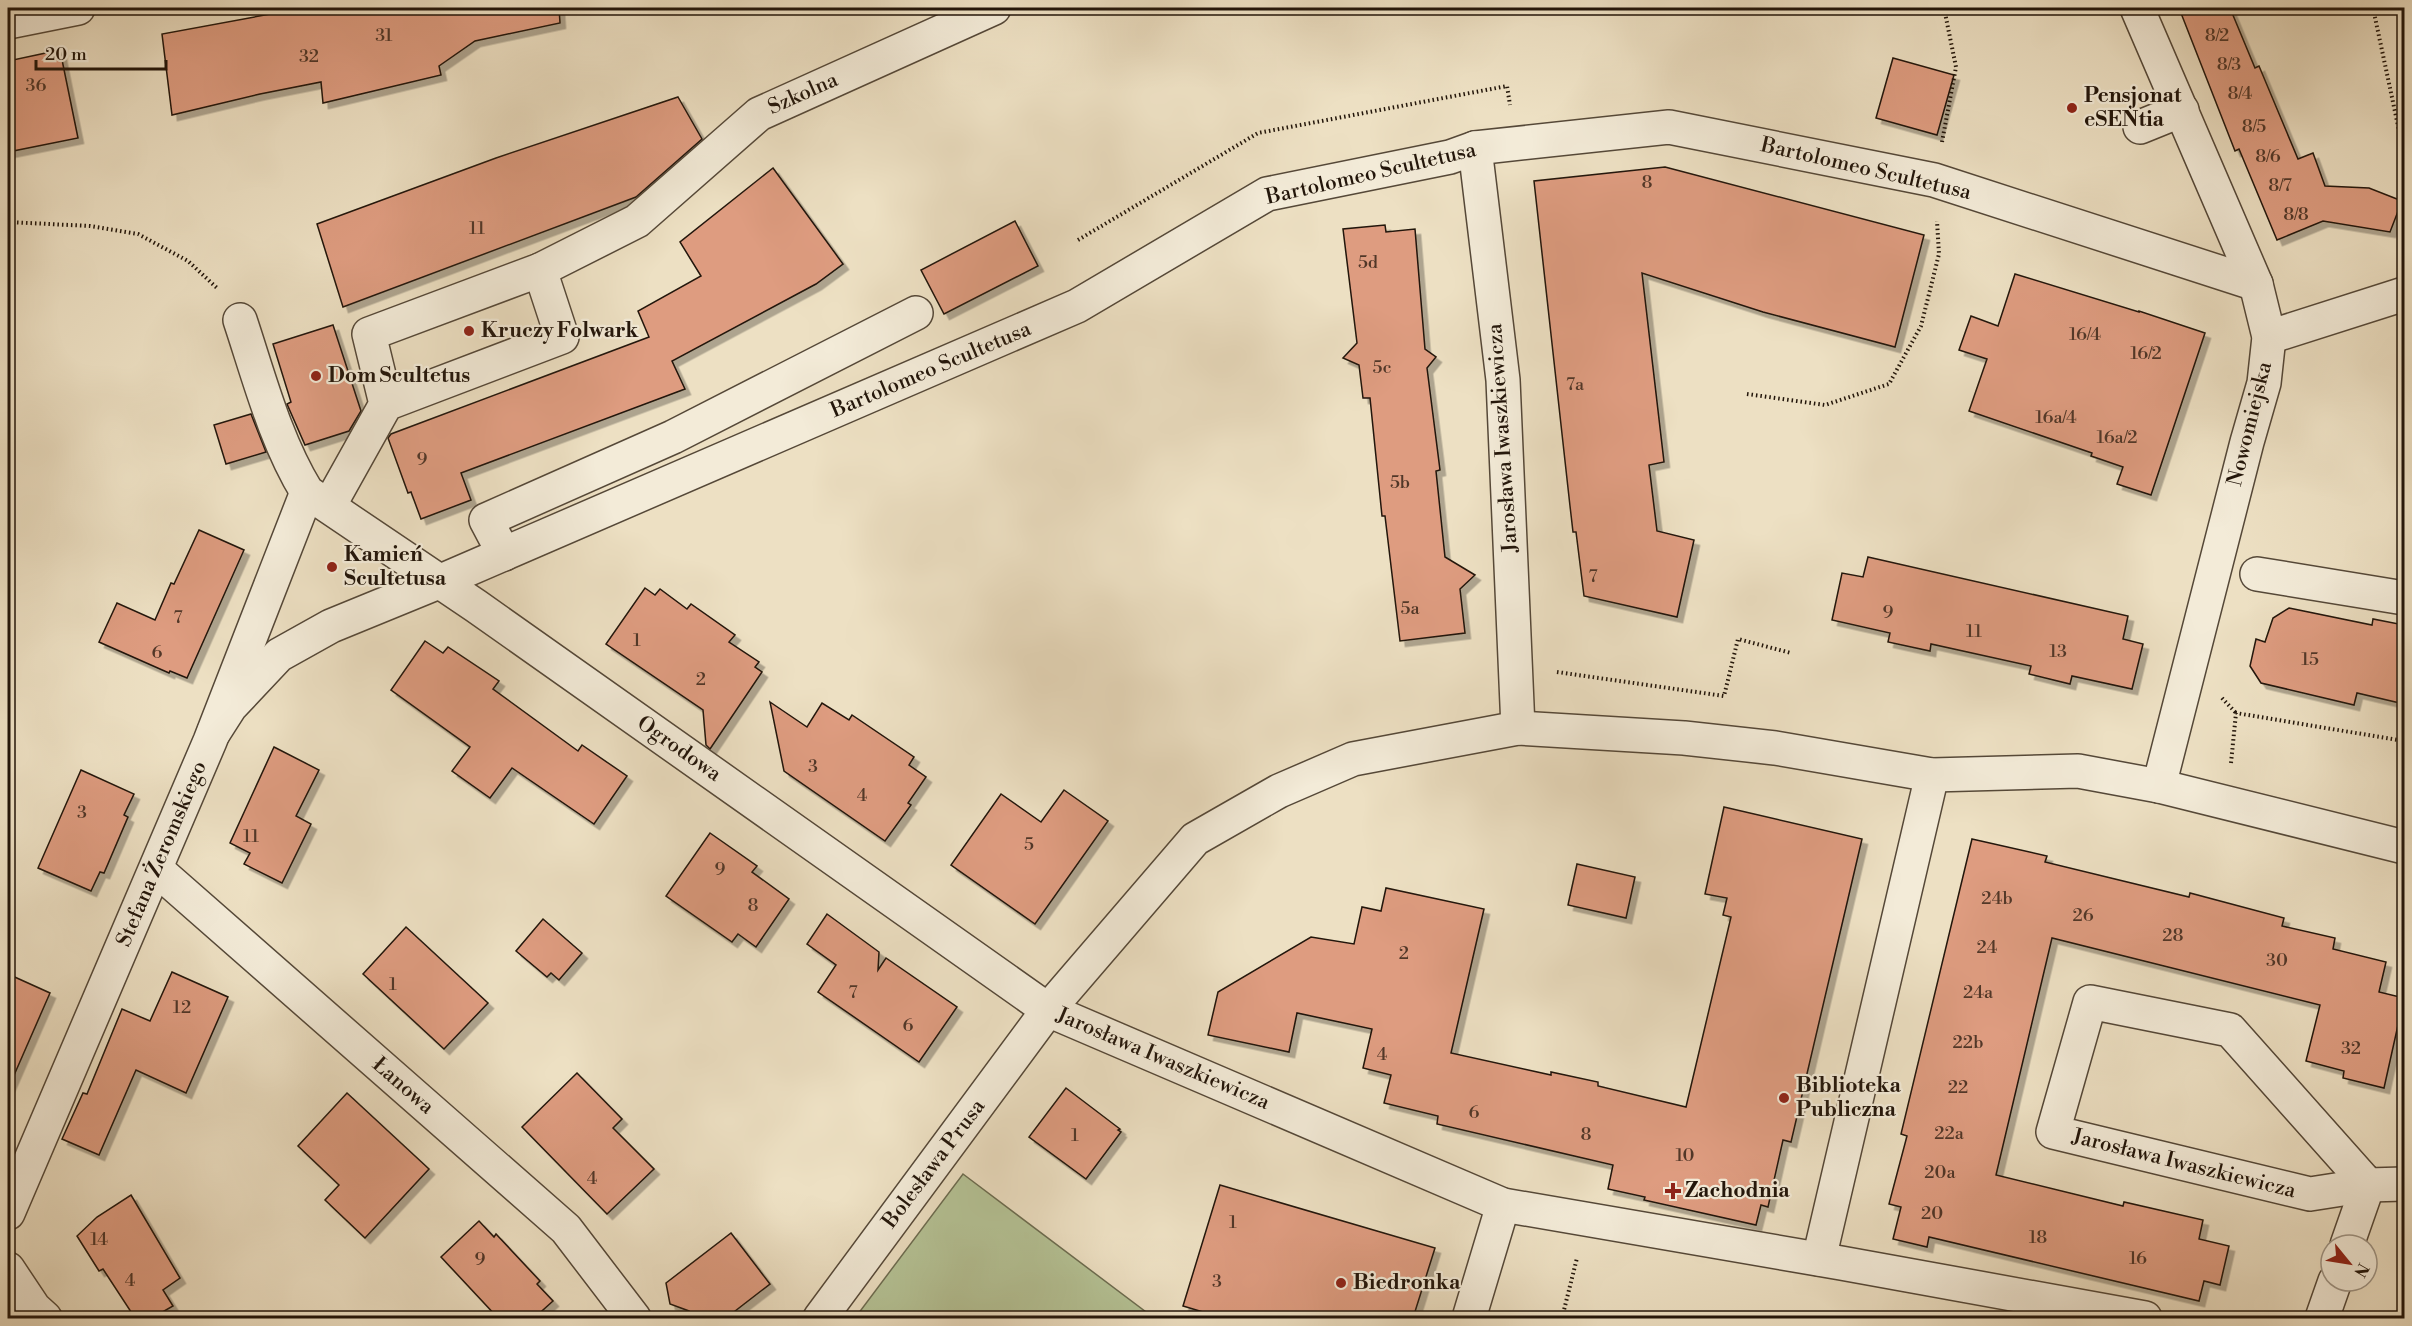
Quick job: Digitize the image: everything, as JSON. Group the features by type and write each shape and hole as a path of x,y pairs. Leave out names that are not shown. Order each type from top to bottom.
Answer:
{"street":[{"path":"8,22 78,8"},
{"name":"Szkolna","path":"386,404 369,334 540,270 638,221 759,114 994,8"},
{"name":"Nowomiejska","path":"2138,8 2256,284 2269,338 2264,383 2159,786"},
{"path":"2140,127 2182,110"},
{"name":"Bartolomeo Scultetusa","path":"214,732 230,706 279,655 332,626 1077,306 1267,194 1450,157 1475,148 1669,127 1934,180 2256,284"},
{"name":"Jarosława Iwaszkiewicza","path":"1475,148 1503,380 1518,728"},
{"path":"386,404 562,337 540,270"},
{"path":"2269,338 2404,294"},
{"path":"504,554 486,520 673,437 916,313"},
{"path":"240,320 283,446 294,471 318,499"},
{"name":"Stefana Żeromskiego","path":"8,1212 214,732 318,499 386,404"},
{"name":"Ogrodowa","path":"318,499 441,581 1048,1010"},
{"path":"2257,574 2404,598"},
{"name":"Jarosława Iwaszkiewicza","path":"2145,1318 1503,1205 1048,1010 1195,839 1279,791 1353,759 1518,728 1684,738 1763,747 1932,775 2078,771 2159,786 2404,847"},
{"path":"1818,1259 1932,775"},
{"name":"Łanowa","path":"156,869 566,1229 634,1318"},
{"name":"Jarosława Iwaszkiewicza","path":"2090,1002 2230,1030 2368,1185 2310,1194 2053,1132 2090,1002"},
{"name":"Bolesława Prusa","path":"820,1318 1048,1010"},
{"path":"2351,1233 2368,1185 2404,1184"},
{"path":"1469,1318 1503,1205"},
{"path":"8,1269 34,1308 45,1318"},
{"path":"2322,1318 2331,1293"}],"path":[{"path":"1747,394 1825,405 1889,384 1921,326 1939,254 1934,180 1956,67 1944,8"},
{"path":"2373,8 2404,154"},
{"path":"1078,240 1258,133 1507,86 1516,145"},
{"path":"8,222 90,226 138,234 188,261 231,303 240,320"},
{"path":"1516,669 1557,672 1724,696 1738,639 1791,653"},
{"path":"2231,775 2236,713 2404,741"},
{"path":"1562,1318 1587,1219"}],"green space":[{"path":"963,1174 1154,1318 855,1318"}],"building":[{"path":"303,8 559,8 560,23 475,41 439,66 441,75 323,103 321,82 172,115 162,34"},
{"path":"2179,8 2230,8 2255,68 2259,66 2298,159 2313,153 2325,186 2369,188 2402,201 2390,232 2323,221 2277,240 2239,149 2235,151"},
{"path":"60,50 78,138 8,152 8,61"},
{"path":"1893,58 1954,75 1937,135 1876,118"},
{"path":"678,97 702,139 636,197 343,307 317,224 496,158"},
{"path":"1665,167 1924,235 1895,347 1763,312 1642,273 1664,462 1649,465 1657,531 1694,540 1677,617 1584,596 1576,532 1573,532 1534,181"},
{"path":"773,168 843,264 816,284 672,361 685,389 461,473 471,500 421,519 411,492 408,493 388,438 391,434 649,337 638,311 701,276 680,242"},
{"path":"1015,221 1038,266 944,314 921,270"},
{"path":"1385,225 1386,232 1415,229 1425,349 1436,357 1427,368 1440,470 1436,471 1445,557 1475,575 1460,589 1465,633 1400,641 1385,516 1382,516 1370,398 1363,398 1359,365 1343,358 1357,343 1343,229"},
{"path":"2015,274 2205,333 2151,495 2117,484 2123,467 2091,456 2092,453 1969,411 1987,359 1959,350 1971,316 1998,326"},
{"name":"Dom Scultetus","path":"333,325 361,411 349,431 305,445 287,404 291,402 273,344"},
{"path":"251,414 266,452 226,464 214,425"},
{"path":"199,530 244,550 187,678 170,671 169,673 99,642 117,603 155,620 171,583 174,584"},
{"path":"1868,557 2128,616 2123,639 2143,644 2132,689 2072,676 2070,684 2029,674 2031,666 1931,644 1930,651 1888,642 1890,633 1832,620 1842,573 1863,577"},
{"path":"645,588 655,595 660,589 687,609 691,604 735,635 729,642 759,662 755,667 762,672 710,749 706,745 703,710 606,644"},
{"path":"2289,608 2372,625 2373,619 2404,625 2404,704 2357,693 2354,705 2261,683 2250,666 2256,639 2265,642 2273,618"},
{"path":"425,641 443,653 448,647 499,681 493,689 578,751 582,745 627,776 594,824 512,768 490,798 452,771 470,747 391,690"},
{"path":"770,702 807,727 822,703 849,720 852,715 914,757 909,765 926,777 908,803 911,805 885,841 784,771"},
{"path":"274,747 319,770 296,816 311,824 282,883 244,864 250,853 230,843"},
{"path":"81,770 134,794 124,815 128,817 104,873 100,872 91,891 38,868"},
{"path":"1064,790 1108,821 1035,924 951,865 1001,794 1041,822"},
{"path":"1724,807 1862,839 1791,1142 1783,1140 1768,1207 1761,1205 1756,1225 1644,1200 1645,1197 1608,1189 1613,1165 1437,1124 1438,1116 1384,1103 1391,1075 1363,1068 1372,1029 1297,1013 1289,1052 1208,1035 1218,992 1311,937 1354,944 1362,907 1381,911 1386,888 1484,909 1451,1053 1551,1075 1551,1072 1598,1082 1598,1086 1686,1107 1731,917 1723,915 1727,898 1705,894"},
{"path":"710,833 757,866 752,872 789,899 756,947 738,934 732,942 666,896"},
{"path":"1972,839 2047,856 2045,862 2189,897 2190,893 2284,918 2282,926 2335,938 2333,949 2386,962 2379,992 2404,998 2384,1088 2343,1078 2344,1071 2306,1061 2320,1005 2052,938 1996,1175 2123,1206 2124,1202 2203,1220 2199,1239 2229,1246 2220,1285 2204,1281 2199,1301 1929,1237 1927,1247 1893,1239 1901,1207 1889,1204 1907,1136 1901,1134"},
{"path":"1577,864 1635,877 1626,918 1568,905"},
{"path":"827,914 879,952 878,970 886,958 957,1007 919,1062 818,992 836,965 807,944"},
{"path":"543,919 582,953 559,980 551,973 547,977 516,951"},
{"path":"406,927 488,1003 444,1049 363,974"},
{"path":"172,972 228,997 186,1093 136,1070 99,1155 62,1139 83,1093 87,1094 122,1009 150,1021"},
{"path":"8,974 50,993 8,1089"},
{"path":"577,1073 622,1119 613,1128 654,1169 607,1214 522,1127"},
{"path":"1066,1088 1121,1132 1086,1179 1029,1137"},
{"path":"347,1093 429,1169 365,1238 325,1200 339,1185 298,1146"},
{"name":"Biedronka","path":"1220,1185 1435,1248 1413,1318 1223,1318 1183,1306"},
{"path":"131,1195 180,1278 163,1290 173,1306 152,1318 135,1318 103,1269 99,1271 77,1236 97,1217"},
{"path":"479,1221 494,1237 496,1234 540,1281 537,1284 553,1301 534,1318 498,1318 441,1257"},
{"path":"731,1233 770,1284 726,1318 695,1318 689,1311 670,1304 666,1283"}],"place":[{"name":"Pensjonat eSENtia","path":"2072,108"},
{"name":"Kruczy Folwark","path":"469,331"},
{"name":"Dom Scultetus","path":"316,376"},
{"name":"Kamień Scultetusa","path":"332,567"},
{"name":"Biblioteka Publiczna","path":"1784,1098"},
{"name":"Zachodnia","path":"1673,1191"},
{"name":"Biedronka","path":"1341,1283"}]}
